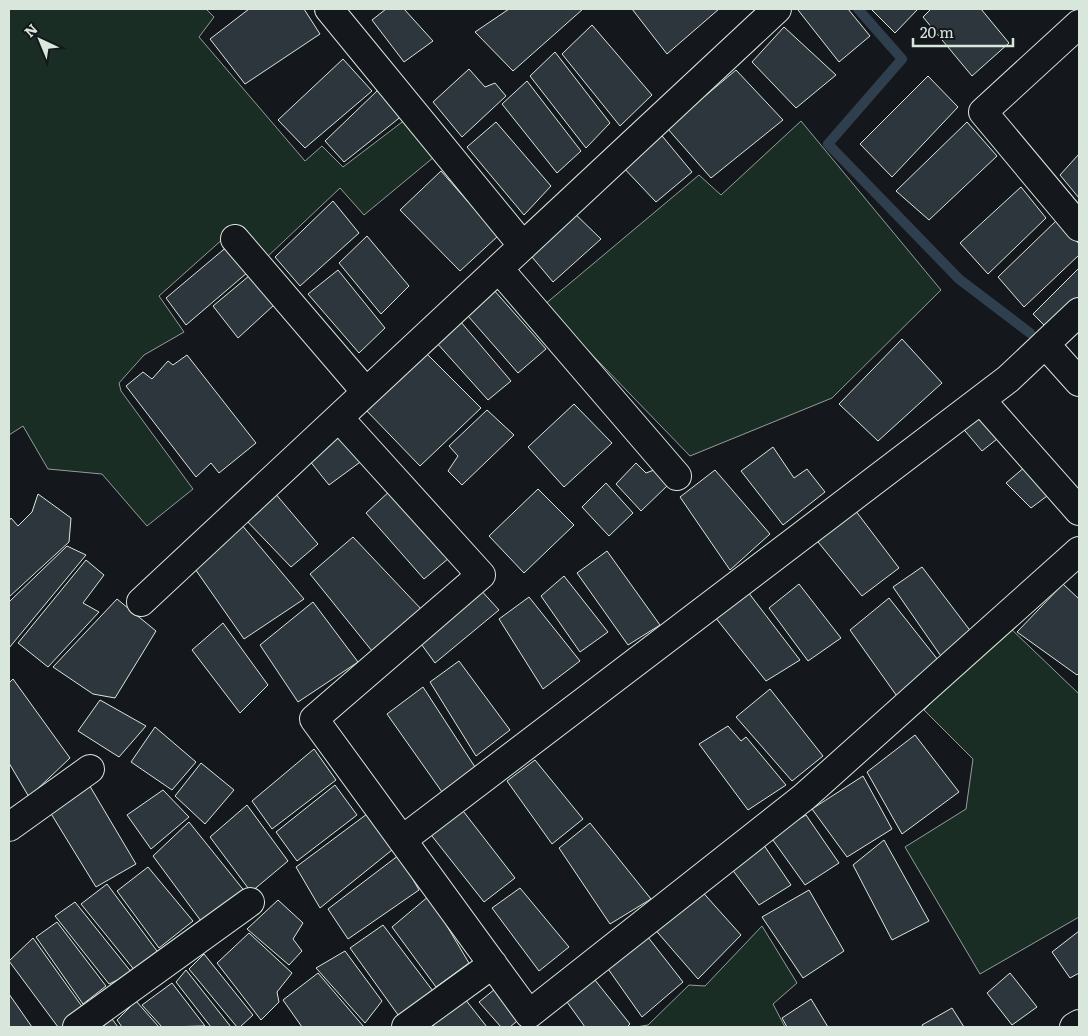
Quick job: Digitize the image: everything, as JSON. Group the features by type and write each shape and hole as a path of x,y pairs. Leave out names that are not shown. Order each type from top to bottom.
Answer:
{"street":[{"path":"329,9 523,246"},
{"path":"141,602 777,9"},
{"path":"1079,24 983,112 1079,227"},
{"path":"235,239 366,392"},
{"path":"499,269 677,476"},
{"path":"402,840 1008,379 1079,312"},
{"path":"1045,344 1079,382"},
{"path":"980,400 1079,511"},
{"path":"339,418 480,575 314,718 528,1014 804,798 1079,551"},
{"path":"9,827 90,769"},
{"path":"77,1027 250,902"},
{"path":"406,1027 493,964"},
{"path":"1074,1027 1079,1024"}],"green space":[{"path":"9,9 206,9 214,17 199,37 305,161 322,146 343,167 410,116 440,152 364,215 340,188 265,259 234,229 159,296 184,332 144,355 119,383 121,391 193,489 147,526 102,474 48,469 23,426 9,435"},
{"path":"801,121 941,290 832,398 690,456 544,305 699,175 721,195"},
{"path":"1008,626 1079,694 1079,917 980,974 905,847 966,809 973,759 924,710"},
{"path":"762,926 797,983 773,1004 785,1027 636,1027 648,1025 689,985 705,986"}],"building":[{"path":"249,9 304,9 320,34 245,84 210,39"},
{"path":"386,9 404,9 433,41 404,62 372,20"},
{"path":"509,9 583,9 513,71 475,32"},
{"path":"632,9 719,9 667,54"},
{"path":"799,9 848,9 870,36 839,62"},
{"path":"871,9 918,9 895,33"},
{"path":"931,9 981,9 1009,43 972,76 923,17"},
{"path":"592,25 652,95 620,126 562,54"},
{"path":"784,27 836,75 796,108 752,62"},
{"path":"555,52 610,123 586,148 530,76"},
{"path":"343,59 372,91 305,148 278,120"},
{"path":"469,69 485,87 495,83 506,96 462,137 433,102"},
{"path":"736,70 783,120 711,178 667,128"},
{"path":"928,76 958,107 892,177 860,144"},
{"path":"527,81 581,151 557,173 502,104"},
{"path":"378,90 403,115 344,162 325,141"},
{"path":"496,122 551,186 524,215 467,147"},
{"path":"967,122 997,156 929,220 896,191"},
{"path":"658,131 692,172 656,202 621,165"},
{"path":"1079,154 1079,198 1060,175"},
{"path":"441,171 498,236 460,271 400,210"},
{"path":"1021,187 1046,218 988,274 960,243"},
{"path":"333,201 359,233 300,286 275,257"},
{"path":"571,210 601,239 553,282 527,251"},
{"path":"1058,219 1079,244 1079,255 1024,307 998,277"},
{"path":"367,236 409,286 381,314 339,263"},
{"path":"229,245 248,272 186,325 166,298"},
{"path":"1079,268 1079,296 1047,328 1033,314"},
{"path":"338,270 385,328 359,353 308,294"},
{"path":"249,276 274,305 238,338 213,306"},
{"path":"493,289 546,349 518,373 468,316"},
{"path":"460,321 511,381 488,400 436,342"},
{"path":"902,339 942,383 878,441 839,404"},
{"path":"424,351 481,408 420,466 363,407"},
{"path":"187,355 256,443 219,473 211,463 196,477 126,386 143,372 152,379 168,361 173,365"},
{"path":"574,404 612,443 564,487 528,447"},
{"path":"980,409 1002,435 982,451 960,425"},
{"path":"487,410 514,435 462,485 448,471 458,456 449,446"},
{"path":"340,431 363,460 329,485 309,460"},
{"path":"773,447 794,478 807,469 825,492 783,525 741,471"},
{"path":"636,463 646,473 654,470 668,485 641,511 616,484"},
{"path":"1026,466 1051,493 1031,508 1006,483"},
{"path":"715,470 770,534 730,570 680,497"},
{"path":"606,483 633,513 609,536 582,507"},
{"path":"392,489 449,558 424,579 366,513"},
{"path":"538,489 574,525 524,573 489,536"},
{"path":"274,492 318,544 291,567 244,518"},
{"path":"38,494 71,518 69,542 9,597 9,521 11,518 18,526 32,512"},
{"path":"852,506 899,568 862,596 814,537"},
{"path":"241,524 304,599 244,639 193,566"},
{"path":"353,537 422,610 372,651 310,574"},
{"path":"67,546 86,555 9,648 9,602"},
{"path":"607,551 660,625 628,645 577,573"},
{"path":"86,560 104,575 83,603 99,612 48,667 18,643"},
{"path":"922,567 975,637 945,662 893,587"},
{"path":"564,576 608,632 580,652 541,596"},
{"path":"799,584 841,638 808,661 769,608"},
{"path":"1063,584 1079,599 1079,673 1077,675 1017,632"},
{"path":"478,587 499,610 435,663 416,637"},
{"path":"748,592 800,660 766,681 715,617"},
{"path":"529,597 580,661 543,689 499,619"},
{"path":"889,598 942,665 899,699 850,630"},
{"path":"117,599 156,631 115,698 93,694 53,667"},
{"path":"313,602 358,662 298,702 260,645"},
{"path":"223,623 268,685 240,713 192,650"},
{"path":"459,661 510,730 476,756 430,682"},
{"path":"13,679 70,758 29,797 9,763 9,683"},
{"path":"423,687 475,767 442,792 387,714"},
{"path":"770,689 823,756 792,781 736,717"},
{"path":"100,700 146,726 119,757 78,731"},
{"path":"728,726 741,741 746,737 786,785 748,810 699,744"},
{"path":"155,727 196,762 172,790 131,762"},
{"path":"915,735 959,792 902,834 867,772"},
{"path":"314,749 336,780 272,829 252,801"},
{"path":"535,760 583,819 552,844 507,781"},
{"path":"201,763 234,790 205,824 175,796"},
{"path":"863,776 892,829 847,857 812,809"},
{"path":"88,783 136,864 96,887 50,812"},
{"path":"335,785 357,815 297,861 276,832"},
{"path":"163,790 189,817 151,849 127,815"},
{"path":"247,805 288,861 251,892 210,837"},
{"path":"460,807 515,878 484,902 428,831"},
{"path":"367,814 392,850 320,908 296,867"},
{"path":"806,815 839,863 805,885 770,836"},
{"path":"189,822 246,893 201,921 153,856"},
{"path":"590,823 651,899 610,924 559,848"},
{"path":"884,840 929,921 892,940 853,865"},
{"path":"761,841 791,885 759,905 731,868"},
{"path":"399,855 419,890 348,939 328,909"},
{"path":"148,867 193,921 159,948 117,891"},
{"path":"107,884 160,955 136,972 81,904"},
{"path":"698,887 741,935 698,979 652,926"},
{"path":"520,888 569,947 539,971 492,908"},
{"path":"809,890 844,951 803,978 762,917"},
{"path":"429,896 469,963 436,987 392,927"},
{"path":"278,900 303,923 293,939 302,951 289,965 247,929"},
{"path":"75,902 132,973 109,984 55,916"},
{"path":"57,922 106,986 83,1004 36,937"},
{"path":"383,925 436,995 401,1019 350,948"},
{"path":"1079,931 1079,973 1070,978 1052,952"},
{"path":"644,932 683,982 642,1017 606,966"},
{"path":"249,933 292,973 277,992 279,1002 261,1020 217,963"},
{"path":"33,938 86,1012 61,1027 58,1027 9,961"},
{"path":"345,951 382,1001 365,1023 316,968"},
{"path":"204,954 253,1015 240,1027 237,1027 189,969"},
{"path":"186,970 231,1027 211,1027 176,982"},
{"path":"587,970 630,1024 627,1027 585,1027 562,995"},
{"path":"318,973 364,1027 302,1027 283,1000"},
{"path":"1010,973 1037,1007 1012,1025 987,993"},
{"path":"172,983 205,1026 162,1027 142,1005"},
{"path":"500,985 523,1016 510,1027 501,1027 479,1002"},
{"path":"9,994 32,1027 9,1027"},
{"path":"461,994 487,1027 432,1027"},
{"path":"811,999 828,1027 787,1027 782,1018"},
{"path":"136,1001 159,1027 122,1027 117,1020"},
{"path":"952,1008 964,1027 923,1027 922,1025"},
{"path":"112,1019 118,1027 102,1027"}],"waterway":[{"path":"858,9 902,59 828,144 959,279 1030,333"}]}
